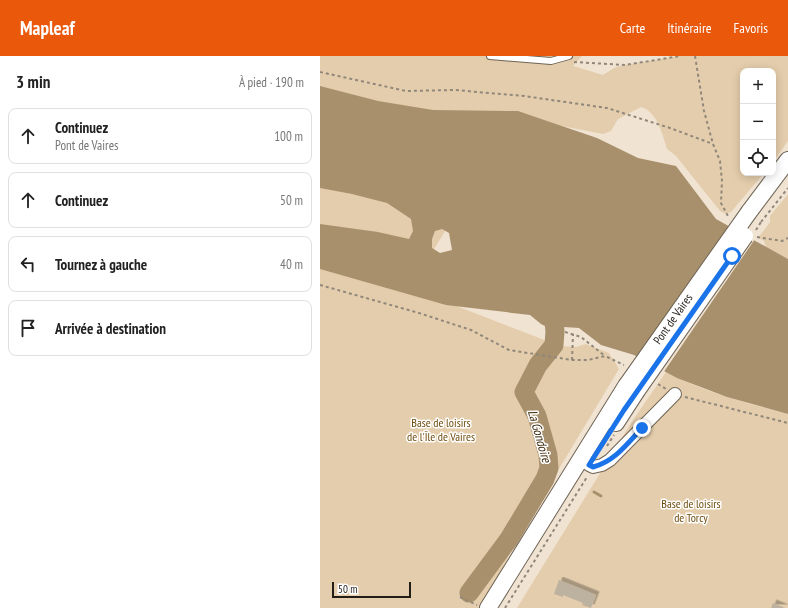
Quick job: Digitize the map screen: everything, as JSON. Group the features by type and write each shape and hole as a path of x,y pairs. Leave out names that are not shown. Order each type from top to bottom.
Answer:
{"main road":[{"path":"756,218 788,160"},
{"path":"756,218 788,178"},
{"name":"Pont de Vaires","path":"631,389 756,218"},
{"path":"498,608 591,466 631,389"},
{"path":"488,608 631,389"}],"street":[{"path":"591,466 602,464 610,460 675,394"}],"lane":[{"path":"490,56 551,61 569,56"}],"path":[{"path":"573,62 625,65 680,56"},
{"path":"694,56 704,111 713,144 720,161 722,181 721,203 728,217 734,221"},
{"path":"320,72 406,91 455,90 524,96 607,108 670,128 713,144"},
{"path":"756,218 788,188"},
{"path":"752,234 758,238 782,240 788,238"},
{"path":"320,285 471,330 509,350 572,360 588,360 605,356"},
{"path":"565,332 581,337 605,356 627,367"},
{"path":"572,360 573,334"},
{"path":"654,382 675,394 788,423"},
{"path":"505,608 591,466"},
{"path":"460,597 483,608"}],"green space":[{"name":"Base de loisirs de l'Île de Vaires","path":"320,56 582,56 573,66 603,75 616,67 680,56 788,56 788,141 776,158 776,68 740,68 740,176 761,176 731,212 726,214 720,211 676,156 667,149 664,138 655,119 647,109 641,107 618,119 611,131 603,134 562,126 526,114 502,139 410,288 560,346 576,347 586,344 609,353 619,369 521,532 480,608 320,608"},
{"path":"788,194 788,259 766,247 764,241 758,238 770,222 770,216"},
{"name":"Base de loisirs de Torcy","path":"666,372 710,391 788,414 788,608 517,608 631,423"}],"shaded area":[{"path":"320,86 378,101 433,110 518,111 597,138 638,158 676,166 716,219 788,259 788,414 727,397 677,378 634,355 601,345 579,328 564,327 555,331 541,324 530,315 446,305 320,269 320,224 378,232 409,239 413,231 411,219 387,203 320,188","holes":["442,229 449,233 452,250 440,253 432,248 432,239 435,231"]}],"pier":[{"path":"744,232 755,239 663,373 651,366"}],"building":[{"path":"559,580 596,595 591,608 563,595 563,597 554,594"},
{"path":"773,603 785,608 771,608"}],"waterway":[{"name":"La Gondoire","path":"469,593 509,539 545,479 549,468 548,455 537,416 524,392 538,365 554,345 555,331 552,305"},
{"name":"La Gondoire","path":"549,468 556,467"},
{"path":"594,492 601,496"}],"route":[{"path":"642,428 610,460 593,467 589,465 624,410 732,256"}]}
